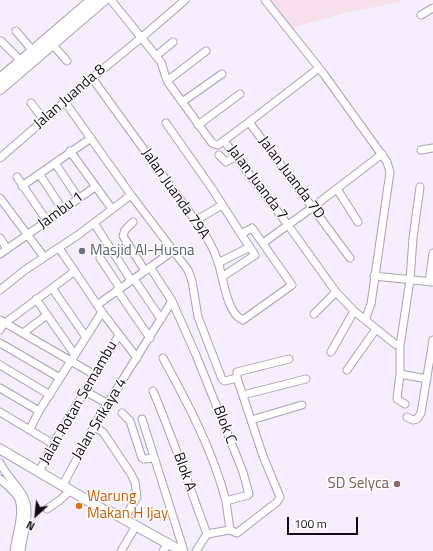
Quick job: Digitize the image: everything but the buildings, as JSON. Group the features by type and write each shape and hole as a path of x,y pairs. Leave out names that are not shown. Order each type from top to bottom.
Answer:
{"highway":[{"path":"0,89 33,55 92,0"},
{"path":"0,79 21,61 52,44 104,0"}],"main road":[{"path":"0,442 71,490 104,510 111,512 136,526 166,548 182,551"},
{"path":"0,449 65,480 106,506 111,512"}],"street":[{"name":"Jalan Juanda 7","path":"111,0 162,64 167,81 198,125 213,144 217,145 224,141 288,225 336,292 354,311 394,344 400,346"},
{"name":"Jalan Juanda 8","path":"0,158 185,0"},
{"path":"265,0 321,71 388,164 390,172 370,306 365,320"},
{"path":"421,15 433,8"},
{"path":"16,31 33,55"},
{"path":"1,41 21,61"},
{"path":"156,56 173,42"},
{"path":"52,44 67,61"},
{"path":"167,81 206,51"},
{"path":"249,122 321,71"},
{"path":"182,102 222,74"},
{"name":"Jalan Juanda 79A","path":"92,78 210,244 218,262 227,299 243,320 292,285 262,243"},
{"path":"198,125 240,94"},
{"path":"65,102 131,195 190,274 198,317 222,379 225,382 237,378"},
{"path":"31,103 44,120"},
{"name":"Jalan Juanda 7D","path":"224,141 249,122 350,258"},
{"path":"166,123 255,255 222,277"},
{"path":"22,186 40,175 70,151 91,138"},
{"path":"421,150 433,148"},
{"path":"70,151 112,209"},
{"path":"241,234 252,228 262,243 313,207 382,154"},
{"path":"219,155 226,162 236,156"},
{"path":"55,163 79,198"},
{"path":"40,175 63,210"},
{"path":"17,177 46,221"},
{"name":"Jambu 1","path":"0,254 95,187"},
{"path":"405,404 397,399 400,374 400,346 410,280 413,238 420,187"},
{"path":"337,189 358,222"},
{"path":"0,290 131,195"},
{"path":"0,198 44,258"},
{"path":"195,221 222,205"},
{"path":"133,222 125,230 123,236 172,301"},
{"path":"94,223 161,319"},
{"path":"0,238 8,249"},
{"path":"218,262 250,247"},
{"path":"59,248 118,335 138,358"},
{"path":"97,305 173,251"},
{"path":"374,276 431,282 433,254"},
{"path":"100,258 150,338"},
{"path":"0,330 3,322 75,271"},
{"path":"52,288 86,337"},
{"path":"314,314 336,292"},
{"path":"36,299 75,355"},
{"name":"Jalan Srikaya 4","path":"65,480 94,427 172,301"},
{"name":"Blok C","path":"172,301 227,430 249,492 248,496 226,501"},
{"path":"331,352 354,311"},
{"path":"30,429 39,411 102,312"},
{"path":"23,333 47,315"},
{"path":"3,322 95,375"},
{"path":"347,370 376,329"},
{"name":"Jalan Rotan Semambu","path":"40,469 53,444 118,335"},
{"path":"407,417 413,420 417,419 421,413 433,340"},
{"path":"0,343 60,378"},
{"path":"163,358 182,393 208,448 221,480 234,531"},
{"path":"196,551 207,534 234,531 277,502 280,497 263,456 237,378 238,372 289,359"},
{"path":"0,365 50,395"},
{"path":"400,374 427,379"},
{"path":"243,395 306,379"},
{"path":"0,388 39,411"},
{"path":"86,391 108,404"},
{"name":"Blok A","path":"153,391 166,421 207,534"},
{"path":"251,420 302,405"},
{"path":"0,412 53,444"},
{"path":"122,413 130,421 142,458 154,458"},
{"path":"142,419 182,551"},
{"path":"94,427 103,432 135,482 137,497 124,519"},
{"path":"1,469 23,496 27,508 21,551"},
{"path":"0,479 12,490 20,504 14,551"},
{"path":"47,509 71,490"},
{"path":"121,551 136,526"}],"shaded area":[{"path":"268,0 400,0 400,2 345,13 291,28"}],"place":[{"name":"Masjid Al-Husna","path":"82,251"},
{"name":"SD Selyca","path":"397,484"},
{"name":"Warung Makan H Ijay","path":"79,506"}]}
